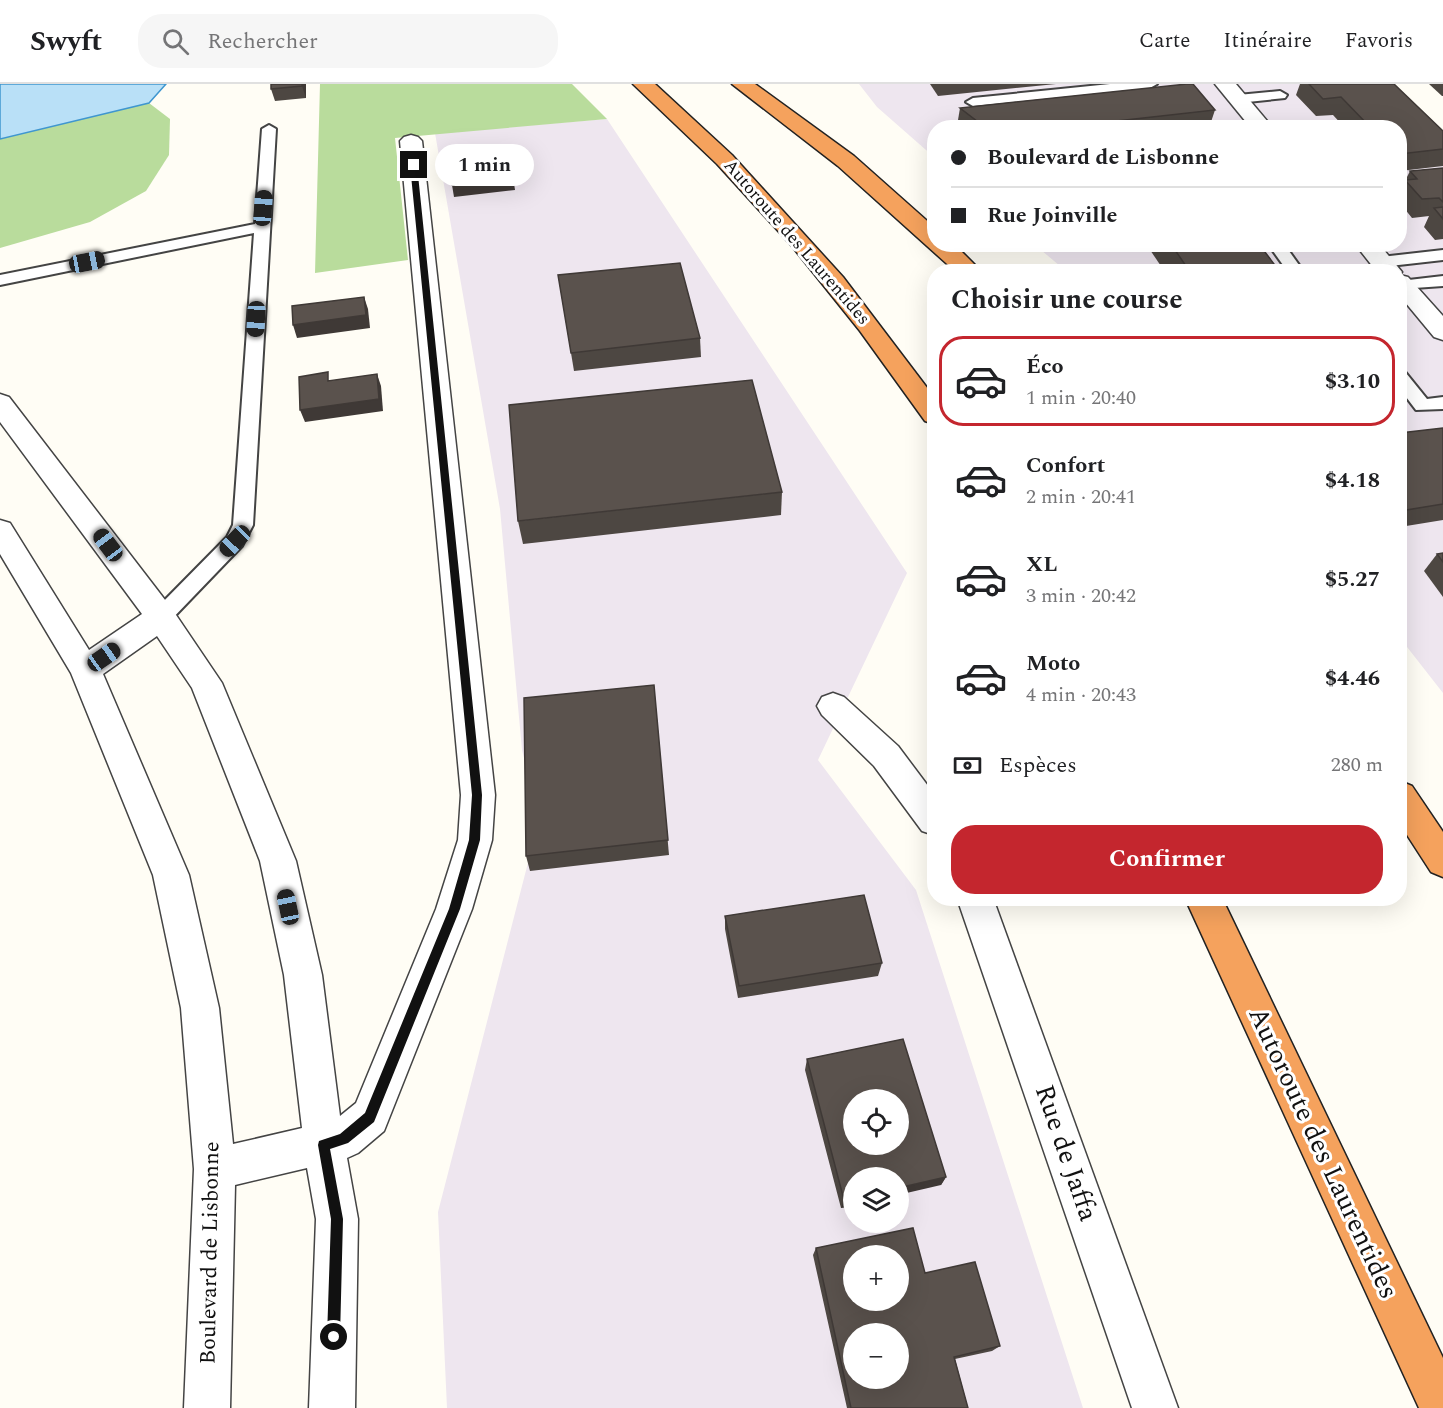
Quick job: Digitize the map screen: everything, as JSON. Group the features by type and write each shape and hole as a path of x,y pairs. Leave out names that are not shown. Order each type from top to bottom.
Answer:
{"highway":[{"name":"Autoroute des Laurentides","path":"643,84 709,144 795,235 868,322 927,405"},
{"path":"742,84 846,161 927,233"},
{"path":"949,252 961,264"},
{"path":"1407,807 1443,861"},
{"name":"Autoroute des Laurentides","path":"1207,906 1443,1408"}],"street":[{"path":"1232,91 1256,120"},
{"path":"215,1169 344,1139 370,1117 454,909 475,840 477,795 411,141"},
{"path":"1407,289 1441,326"},
{"path":"0,403 161,617 206,682 278,861 303,975 324,1145 337,1219 332,1408"},
{"name":"Boulevard de Lisbonne","path":"0,530 85,670 171,874 200,1008 215,1169 207,1408"},
{"path":"85,670 161,617"},
{"path":"833,706 886,756 927,811"},
{"name":"Rue de Jaffa","path":"978,906 1155,1408"}],"lane":[{"path":"973,102 1150,84"},
{"path":"1232,91 1280,95"},
{"path":"161,617 235,541 243,525 269,129"},
{"path":"0,280 261,227"},
{"path":"1407,264 1443,255"},
{"path":"1407,273 1443,281"},
{"path":"1407,386 1422,406 1443,403"}],"shaded area":[{"path":"859,84 1379,84 1443,146 1443,693 1407,647 1407,264 1058,264 1043,252 1407,252 1407,120 927,120 927,151 877,107"},
{"path":"607,119 907,573 818,760 916,890 1083,1408 447,1408 438,1212 539,820 522,750 500,509 435,133"}],"green space":[{"path":"320,84 572,84 607,119 395,138 408,260 315,273"},
{"path":"149,103 170,119 169,155 146,191 90,222 0,248 0,139"}],"water":[{"path":"0,84 166,84 149,103 0,139"}],"building":[{"path":"271,84 302,84 302,86 271,89"},
{"path":"1193,84 1215,110 1126,120 976,120 960,108"},
{"path":"1309,84 1394,84 1443,131 1443,149 1407,153 1407,120 1363,120 1341,97 1323,99"},
{"path":"508,159 513,177 452,185 449,166"},
{"path":"1443,168 1443,202 1439,198 1422,199 1407,182 1407,180 1417,179 1410,171"},
{"path":"1443,207 1443,219 1434,208"},
{"path":"1176,252 1265,252 1274,264 1185,264"},
{"path":"680,263 700,338 571,353 558,275"},
{"path":"364,297 366,315 293,325 292,306"},
{"path":"328,372 328,381 377,374 379,399 300,410 299,377"},
{"path":"752,380 782,492 518,521 509,405"},
{"path":"1443,428 1443,504 1407,510 1407,432"},
{"path":"1443,553 1443,562 1437,554"},
{"path":"654,685 668,840 526,856 524,698"},
{"path":"864,895 882,963 739,986 725,916"},
{"path":"903,1039 946,1177 909,1185 909,1167 843,1167 843,1196 807,1059"},
{"path":"913,1228 925,1273 975,1262 1000,1346 954,1357 968,1408 851,1408 847,1389 909,1389 909,1323 843,1323 843,1371 816,1248 889,1233 909,1233 909,1229"}],"route":[{"path":"334,1337 337,1219 324,1145 344,1139 370,1117 454,909 475,840 477,795 414,165"}]}
